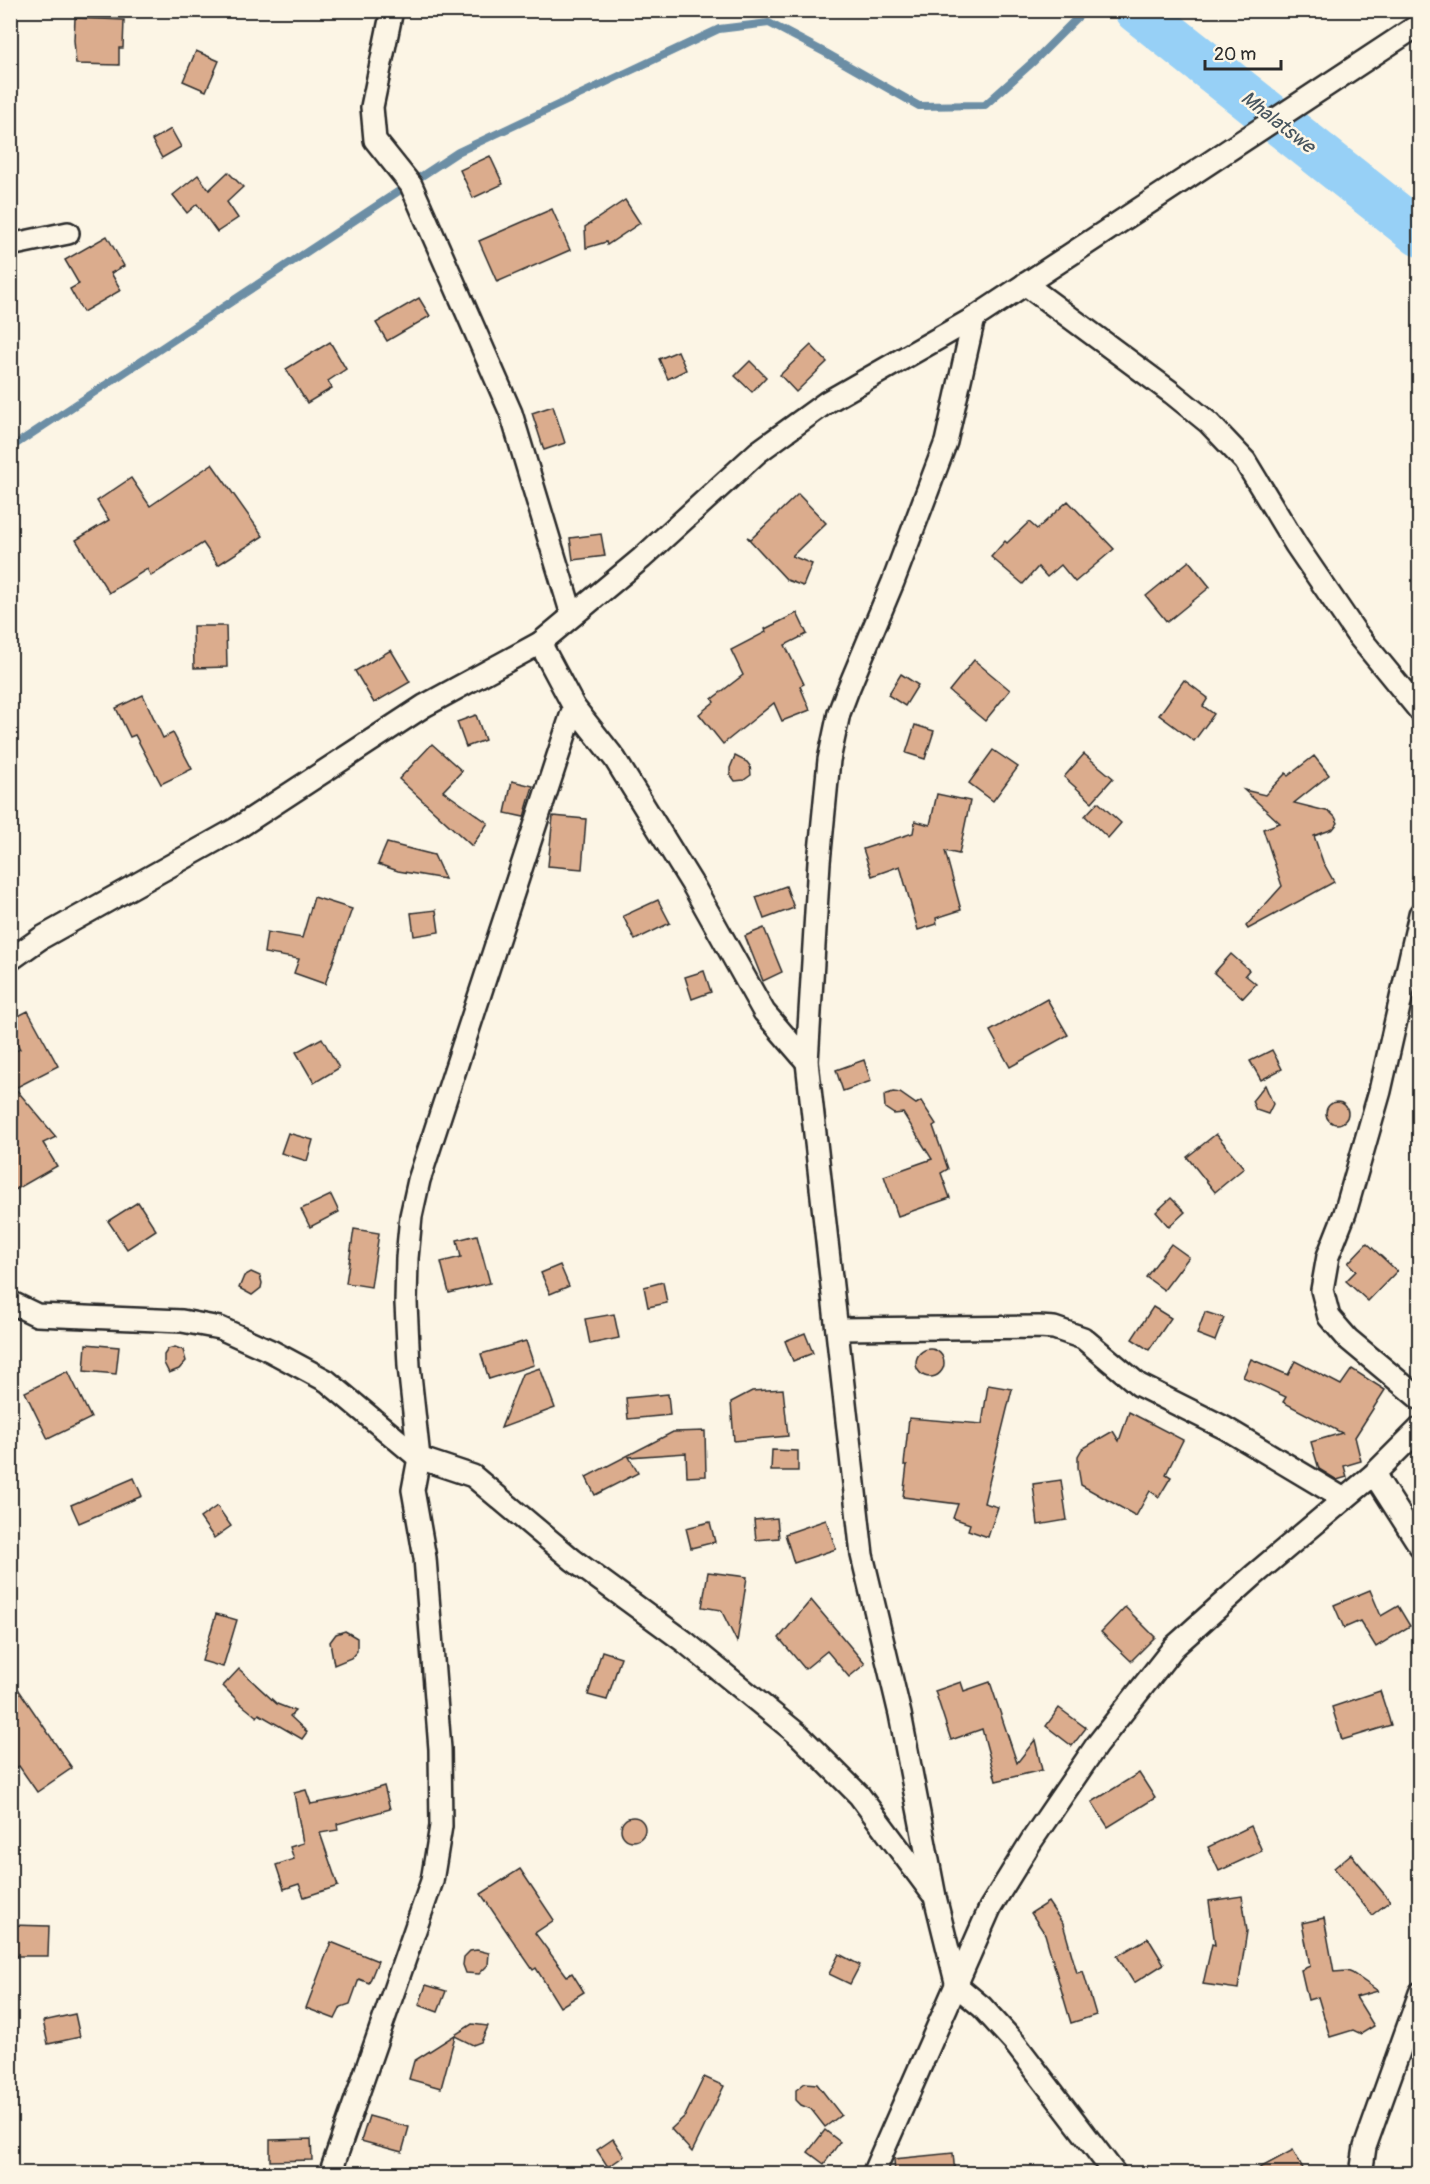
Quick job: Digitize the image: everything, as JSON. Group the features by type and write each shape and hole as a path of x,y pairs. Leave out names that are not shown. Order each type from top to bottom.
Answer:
{"street":[{"path":"392,10 372,107 375,140 411,185 512,413 572,615"},
{"path":"10,960 41,938 236,829 424,706 540,643 642,558 758,452 826,402 974,318 1419,24"},
{"path":"10,245 68,233"},
{"path":"1025,284 1172,393 1209,423 1245,461 1296,545 1356,633 1419,711"},
{"path":"974,318 946,442 893,582 839,713 829,760 819,862 807,1062 862,1555 900,1714 935,1897 957,1986 982,2007 1014,2042 1115,2174"},
{"path":"540,643 574,707 615,759 688,877 764,1011 807,1062"},
{"path":"330,2174 432,1881 441,1826 440,1749 425,1558 413,1490 419,1458 409,1366 406,1303 411,1216 419,1180 574,707"},
{"path":"1419,914 1380,1091 1345,1213 1328,1256 1322,1290 1329,1317 1348,1339 1419,1398"},
{"path":"10,1302 37,1315 182,1321 220,1328 327,1381 419,1458 473,1476 573,1560 685,1642 800,1736 859,1795 935,1897"},
{"path":"837,1329 1054,1328 1083,1338 1139,1385 1224,1428 1344,1499"},
{"path":"873,2174 990,1908 1032,1840 1096,1746 1174,1647 1253,1576 1374,1474 1419,1428"},
{"path":"1374,1474 1419,1546"},
{"path":"1360,2174 1365,2147 1419,1993"}],"building":[{"path":"75,18 124,20 123,48 119,48 119,65 76,64"},
{"path":"196,51 219,61 206,91 183,81"},
{"path":"171,129 181,147 162,158 152,140"},
{"path":"490,156 503,184 473,198 460,170"},
{"path":"228,172 243,187 227,202 238,218 217,232 197,204 187,213 173,195 198,175 209,190"},
{"path":"625,200 640,223 607,245 606,242 586,248 585,227"},
{"path":"552,209 570,250 497,282 479,241"},
{"path":"107,236 124,266 111,273 121,290 83,312 70,289 79,284 65,260"},
{"path":"419,298 430,316 387,341 376,323"},
{"path":"330,342 346,369 328,381 332,388 307,403 286,369"},
{"path":"811,345 827,362 796,392 780,375"},
{"path":"678,351 686,370 668,379 659,359"},
{"path":"750,361 766,377 752,392 735,376"},
{"path":"553,406 565,443 544,450 532,413"},
{"path":"212,464 263,536 218,565 203,543 151,576 147,569 109,593 76,540 109,520 97,501 131,478 150,506"},
{"path":"798,494 826,523 792,556 812,564 803,586 787,580 747,537 751,539"},
{"path":"1068,501 1114,549 1075,582 1061,565 1047,577 1038,567 1023,584 991,557 1005,541 1007,543 1029,522 1037,529"},
{"path":"601,534 605,556 573,560 570,538"},
{"path":"1189,561 1210,587 1167,622 1146,596"},
{"path":"797,613 807,634 785,645 804,684 800,686 810,710 782,721 774,703 723,744 699,714 714,702 712,699 743,675 731,650"},
{"path":"193,626 226,626 227,667 194,668"},
{"path":"391,650 410,682 374,703 355,671"},
{"path":"974,660 1010,690 985,721 949,691"},
{"path":"901,674 918,685 905,706 888,695"},
{"path":"1184,680 1208,698 1203,706 1214,714 1194,741 1159,715"},
{"path":"143,695 163,738 173,733 192,769 161,784 135,735 130,737 116,708"},
{"path":"476,715 485,740 466,747 457,722"},
{"path":"915,725 934,731 925,759 906,753"},
{"path":"432,744 462,771 443,791 488,823 472,846 399,779"},
{"path":"993,750 1018,767 993,801 969,783"},
{"path":"1084,754 1113,778 1092,802 1064,777"},
{"path":"735,756 750,766 751,775 744,780 735,781 730,774"},
{"path":"1314,756 1329,775 1294,803 1330,812 1335,817 1338,823 1333,829 1314,836 1323,862 1334,882 1248,929 1246,926 1282,886 1263,829 1280,823 1244,790 1265,795 1286,773 1288,776"},
{"path":"512,781 533,786 524,817 505,813"},
{"path":"937,794 970,801 959,854 945,851 961,910 936,918 937,924 918,930 900,866 872,876 863,849 913,833 915,821 930,825"},
{"path":"1098,802 1121,823 1108,838 1085,816"},
{"path":"553,816 586,819 582,869 548,866"},
{"path":"387,843 434,855 445,879 398,871 378,864"},
{"path":"786,886 794,908 764,919 756,897"},
{"path":"314,897 352,909 325,984 294,973 299,959 264,953 267,932 302,938"},
{"path":"658,900 670,923 635,940 623,916"},
{"path":"436,910 439,932 414,936 411,913"},
{"path":"764,928 782,972 763,981 745,936"},
{"path":"1231,954 1249,970 1245,975 1256,984 1243,998 1214,973"},
{"path":"704,971 711,992 692,999 685,977"},
{"path":"1047,999 1068,1035 1010,1067 990,1031"},
{"path":"28,1011 58,1066 15,1088 56,1137 43,1143 57,1166 10,1193 10,1054 20,1049 10,1032 10,1020"},
{"path":"322,1038 339,1068 314,1083 296,1052"},
{"path":"1272,1050 1282,1069 1261,1080 1250,1061"},
{"path":"864,1060 871,1081 843,1091 836,1070"},
{"path":"1265,1085 1273,1104 1268,1114 1256,1110 1252,1101"},
{"path":"893,1092 900,1093 916,1104 921,1101 936,1124 933,1126 948,1169 941,1173 950,1198 898,1216 884,1176 932,1159 903,1113 894,1114 885,1108 884,1095"},
{"path":"1337,1102 1345,1105 1348,1113 1345,1121 1337,1124 1329,1121 1326,1113 1329,1105"},
{"path":"288,1133 313,1140 307,1161 281,1153"},
{"path":"1216,1134 1244,1168 1215,1192 1187,1157"},
{"path":"331,1195 339,1212 310,1227 301,1209"},
{"path":"1171,1198 1185,1212 1169,1227 1156,1212"},
{"path":"138,1202 156,1230 127,1249 108,1221"},
{"path":"354,1229 379,1233 371,1287 346,1283"},
{"path":"477,1235 490,1283 449,1293 441,1262 461,1257 457,1240"},
{"path":"1367,1243 1397,1271 1368,1301 1346,1281 1356,1271 1348,1263"},
{"path":"1171,1244 1189,1257 1164,1290 1146,1277"},
{"path":"560,1265 569,1286 550,1294 541,1273"},
{"path":"251,1272 260,1276 262,1283 261,1288 252,1295 239,1288 244,1276"},
{"path":"663,1282 667,1303 648,1307 644,1287"},
{"path":"1153,1307 1171,1318 1149,1350 1132,1339"},
{"path":"1205,1312 1224,1318 1215,1341 1197,1334"},
{"path":"614,1314 619,1338 590,1344 585,1319"},
{"path":"805,1333 813,1353 793,1361 785,1341"},
{"path":"526,1341 534,1365 489,1379 481,1354"},
{"path":"86,1344 119,1347 116,1374 84,1371"},
{"path":"175,1347 183,1350 186,1361 179,1369 169,1373 164,1363 164,1355 168,1349"},
{"path":"930,1349 940,1353 944,1363 940,1373 930,1377 920,1373 916,1363 920,1353"},
{"path":"1251,1359 1288,1375 1295,1361 1341,1385 1352,1369 1385,1390 1355,1437 1361,1461 1344,1466 1347,1477 1337,1480 1319,1469 1311,1442 1342,1433 1283,1402 1286,1397 1243,1377"},
{"path":"540,1368 555,1408 501,1428 522,1374"},
{"path":"68,1371 91,1418 48,1439 25,1392"},
{"path":"988,1385 1012,1389 984,1503 998,1507 988,1537 968,1530 970,1524 953,1518 958,1504 903,1497 909,1418 982,1424"},
{"path":"783,1389 788,1436 734,1441 731,1402 752,1391"},
{"path":"668,1394 670,1415 628,1419 626,1398"},
{"path":"1129,1412 1183,1440 1166,1474 1171,1477 1159,1497 1150,1491 1136,1516 1081,1485 1078,1467 1078,1456 1082,1449 1113,1431 1119,1441"},
{"path":"705,1431 706,1476 687,1477 686,1453 629,1457 638,1473 595,1495 586,1477 673,1432"},
{"path":"772,1450 798,1451 798,1471 771,1471"},
{"path":"134,1478 142,1496 79,1523 71,1505"},
{"path":"1061,1480 1067,1520 1038,1525 1033,1484"},
{"path":"217,1506 231,1526 214,1538 200,1518"},
{"path":"777,1518 779,1538 756,1540 754,1520"},
{"path":"826,1520 836,1549 794,1563 785,1534"},
{"path":"710,1522 715,1542 691,1548 686,1528"},
{"path":"708,1572 747,1577 737,1642 721,1610 702,1607"},
{"path":"1370,1590 1381,1616 1398,1606 1410,1626 1376,1647 1360,1621 1344,1628 1334,1605"},
{"path":"811,1600 865,1664 849,1677 827,1651 805,1669 779,1638"},
{"path":"1125,1607 1155,1637 1131,1661 1101,1632"},
{"path":"216,1614 237,1620 223,1667 202,1661"},
{"path":"345,1631 357,1638 357,1651 351,1658 334,1665 330,1642 336,1634"},
{"path":"602,1651 621,1657 607,1700 588,1695"},
{"path":"239,1669 277,1704 295,1711 290,1716 307,1732 302,1739 259,1714 257,1717 223,1686"},
{"path":"10,1677 72,1768 37,1792 19,1766 10,1771"},
{"path":"961,1682 964,1691 990,1682 1017,1763 1035,1740 1042,1770 996,1781 982,1729 951,1740 935,1691"},
{"path":"1380,1691 1391,1725 1342,1740 1332,1707"},
{"path":"1059,1708 1086,1728 1072,1746 1046,1726"},
{"path":"1139,1773 1155,1798 1108,1827 1092,1802"},
{"path":"384,1786 390,1809 337,1824 338,1830 320,1833 338,1886 304,1897 299,1884 284,1889 276,1865 294,1859 290,1847 303,1843 294,1793 306,1790 311,1804 349,1797"},
{"path":"633,1817 642,1820 645,1829 642,1838 633,1841 624,1838 621,1829 624,1820"},
{"path":"1251,1826 1262,1851 1219,1871 1208,1847"},
{"path":"1351,1854 1390,1901 1372,1915 1334,1868"},
{"path":"520,1869 554,1920 535,1933 567,1976 572,1973 584,1992 560,2007 536,1968 533,1970 481,1894"},
{"path":"1242,1896 1247,1931 1238,1989 1203,1984 1212,1944 1215,1945 1209,1901"},
{"path":"1048,1902 1063,1924 1077,1973 1083,1971 1096,2015 1071,2023 1045,1934 1031,1913"},
{"path":"1324,1918 1334,1972 1352,1973 1378,1991 1356,1997 1374,2026 1361,2034 1353,2030 1330,2037 1318,1997 1308,2000 1301,1970 1310,1966 1302,1923"},
{"path":"10,1925 49,1926 48,1956 10,1956"},
{"path":"1148,1938 1164,1964 1134,1983 1117,1956"},
{"path":"331,1942 378,1961 369,1983 359,1979 350,2004 341,2007 335,2019 306,2008"},
{"path":"470,1951 489,1953 488,1965 479,1974 466,1973 463,1965 464,1957"},
{"path":"839,1954 860,1965 850,1984 829,1974"},
{"path":"426,1985 446,1991 438,2012 419,2005"},
{"path":"75,2014 80,2037 48,2044 43,2021"},
{"path":"472,2024 488,2026 481,2042 473,2045 455,2036 441,2088 409,2079 414,2061"},
{"path":"704,2077 724,2086 692,2152 671,2129 685,2116"},
{"path":"805,2083 817,2084 841,2115 825,2127 811,2109 796,2100 796,2090"},
{"path":"369,2116 409,2127 402,2152 361,2141"},
{"path":"825,2130 840,2142 824,2164 808,2152"},
{"path":"311,2139 312,2160 270,2161 270,2140"},
{"path":"613,2139 624,2156 608,2167 597,2150"},
{"path":"1293,2150 1306,2174 1249,2174"},
{"path":"953,2153 955,2174 895,2174 894,2159"}],"waterway":[{"path":"10,448 458,152 719,29 769,23 919,106 985,105 1034,61 1085,10"},
{"name":"Mhalatswe","path":"1137,10 1420,234"}]}
